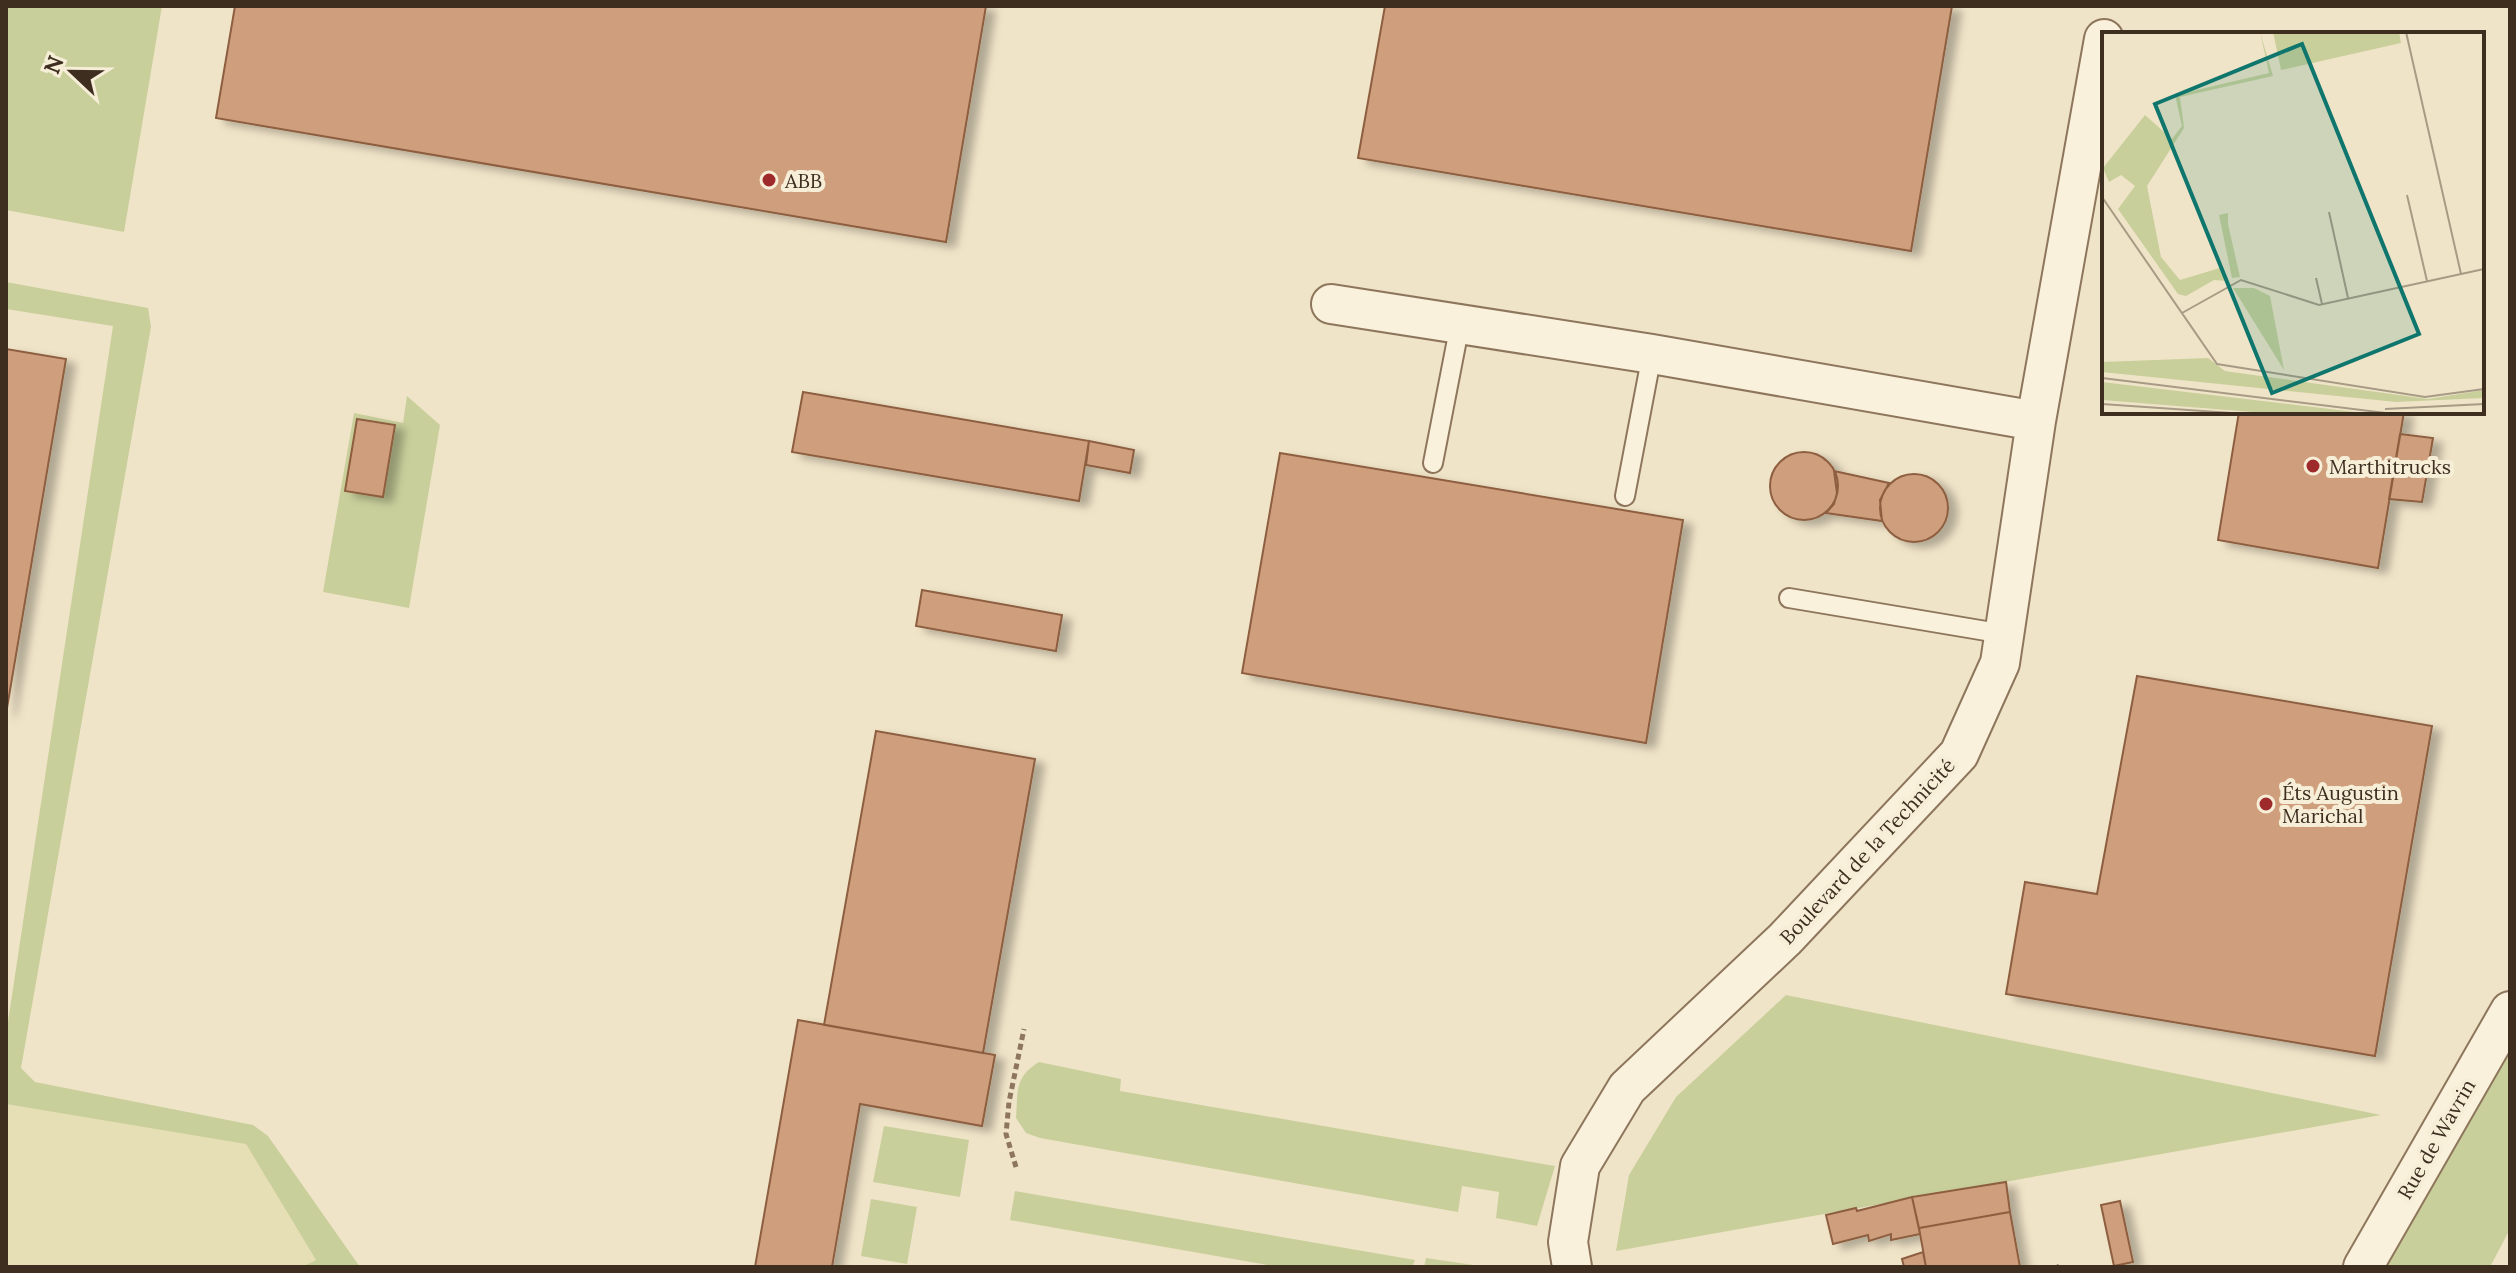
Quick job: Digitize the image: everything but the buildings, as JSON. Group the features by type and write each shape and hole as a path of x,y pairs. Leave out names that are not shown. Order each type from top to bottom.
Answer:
{"street":[{"name":"Boulevard de la Technicité","path":"2105,32 2110,6"},
{"name":"Boulevard de la Technicité","path":"1572,1267 1568,1242 1580,1166 1627,1088 1785,939 1959,754 2002,649 2036,421 2102,48"},
{"path":"1331,304 1652,354 2036,421"},
{"name":"Rue de Wavrin","path":"2363,1267 2510,1011"}],"lane":[{"path":"1433,463 1460,324"},
{"path":"1625,496 1652,354"},
{"path":"1789,598 2002,649"}],"path":[{"path":"1016,1167 1006,1134 1009,1102 1024,1029"}],"shaded area":[{"path":"6,1104 245,1142 316,1260 302,1267 6,1267"}],"green space":[{"path":"6,6 162,6 124,232 6,210"},
{"path":"6,282 148,308 151,327 21,1068 35,1082 253,1125 268,1136 360,1267 302,1267 316,1260 246,1144 6,1104 6,1035 113,326 6,309"},
{"path":"407,396 440,425 409,608 323,592 354,413 403,423"},
{"path":"1786,995 2381,1115 1616,1251 1629,1175 1676,1097"},
{"path":"2510,1043 2510,1229 2490,1267 2382,1267"},
{"path":"1039,1062 1121,1079 1120,1091 1555,1166 1537,1226 1496,1218 1499,1192 1462,1186 1458,1212 1040,1138 1026,1133 1016,1118 1021,1079"},
{"path":"884,1126 969,1140 960,1197 873,1182"},
{"path":"1015,1191 1415,1260 1412,1267 1279,1267 1010,1220"},
{"path":"871,1199 917,1207 907,1264 861,1256"},
{"path":"1426,1258 1487,1267 1424,1267"}],"place":[{"name":"ABB","path":"769,180"},
{"name":"Marthitrucks","path":"2313,466"},
{"name":"Éts Augustin Marichal","path":"2266,804"}]}
